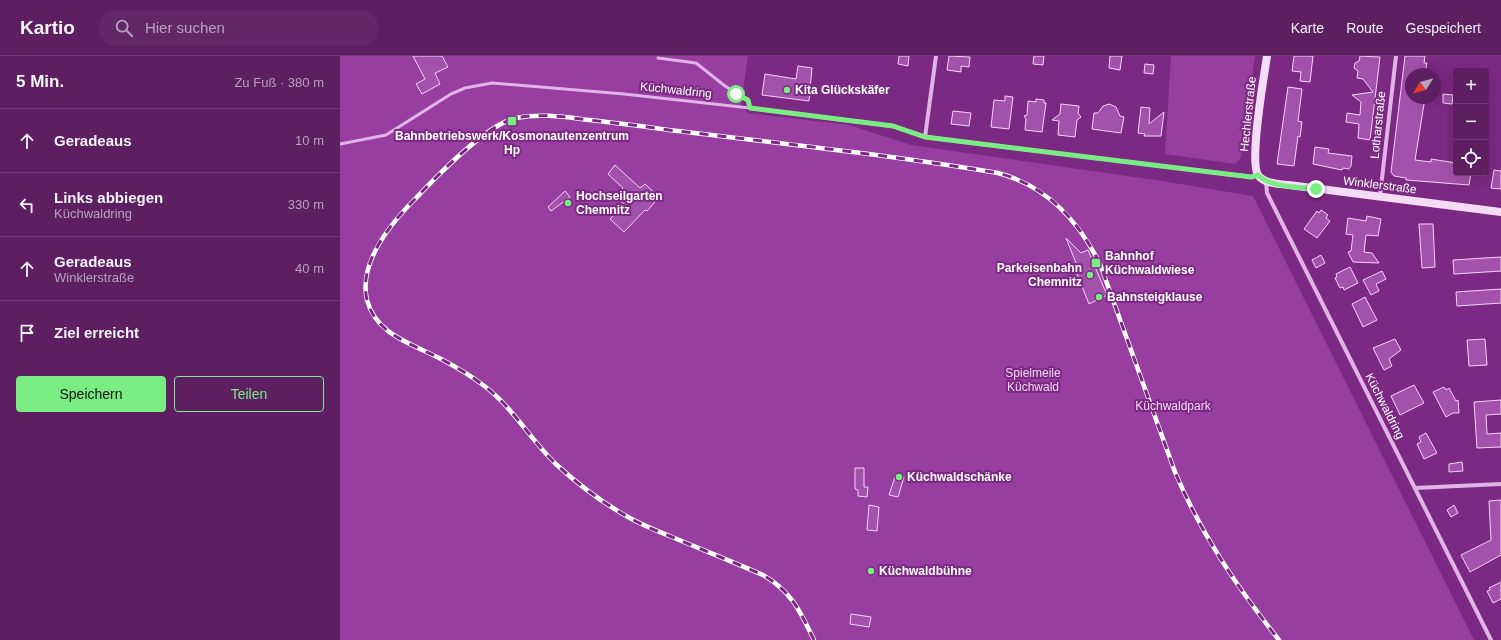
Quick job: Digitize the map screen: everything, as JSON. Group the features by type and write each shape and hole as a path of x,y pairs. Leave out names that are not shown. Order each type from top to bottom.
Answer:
{"main road":[{"name":"Hechlerstraße","path":"1258,175 1255,149 1267,56"},
{"name":"Winklerstraße","path":"1258,175 1266,180 1296,186 1501,212"}],"street":[{"path":"925,137 936,56"},
{"name":"Lotharstraße","path":"1380,196 1396,56"},
{"name":"Küchwaldring","path":"750,108 893,126 925,137 1251,177 1258,175"},
{"name":"Küchwaldring","path":"1266,180 1268,193 1491,640"},
{"path":"1415,488 1501,484"}],"lane":[{"path":"658,58 696,63 730,90 748,100 750,108"},
{"name":"Küchwaldring","path":"340,144 386,135 451,94 476,86 492,83 624,94 750,108"}],"green space":[{"name":"Küchwaldpark","path":"340,56 748,56 741,106 748,113 849,125 911,145 1162,181 1253,196 1474,640 340,640"},
{"path":"1171,56 1255,56 1241,158 1235,164 1165,154"}],"building":[{"path":"413,56 442,56 448,67 435,73 440,84 422,94 416,84 425,79"},
{"path":"899,56 909,56 908,66 898,64"},
{"path":"949,56 970,57 969,67 961,66 961,72 947,70"},
{"path":"1034,56 1044,56 1043,65 1033,64"},
{"path":"1110,56 1122,56 1120,70 1109,68"},
{"path":"1294,56 1313,56 1310,82 1300,81 1301,72 1292,71"},
{"path":"1360,56 1380,57 1370,140 1358,138 1359,124 1346,122 1347,113 1360,115 1361,102 1352,95 1373,92 1363,79 1357,78 1358,71 1354,68 1355,63 1359,61"},
{"path":"1405,56 1425,56 1424,63 1427,63 1426,68 1405,68 1405,104 1424,104 1415,160 1431,162 1431,159 1453,163 1453,176 1470,176 1469,185 1406,180 1406,178 1394,176 1391,172"},
{"path":"1145,64 1154,65 1153,74 1144,73"},
{"name":"Kita Glückskäfer","path":"798,66 812,68 809,101 762,95 765,74 796,79"},
{"path":"1288,87 1302,89 1298,121 1302,122 1300,137 1298,136 1294,166 1277,164"},
{"path":"1443,94 1453,95 1452,104 1443,103"},
{"path":"1005,96 1013,97 1009,129 991,127 994,100 1005,101"},
{"path":"1036,99 1044,100 1044,103 1046,103 1042,132 1025,130 1026,119 1024,116 1027,115 1028,101 1036,102"},
{"path":"1061,104 1079,106 1078,113 1081,117 1077,120 1075,137 1058,135 1059,121 1052,120 1060,114"},
{"path":"1109,104 1116,107 1120,116 1124,117 1121,133 1092,129 1094,113 1098,113 1103,106"},
{"path":"1141,107 1150,108 1149,124 1164,112 1161,136 1144,136 1145,134 1138,133"},
{"path":"953,111 971,113 969,126 951,124"},
{"path":"1315,147 1329,149 1328,153 1352,156 1351,166 1349,169 1343,168 1342,170 1313,164"},
{"path":"615,165 640,188 645,184 658,196 653,200 655,202 647,211 645,210 624,232 610,219 624,204 619,200 619,192 623,188 608,174"},
{"path":"1494,170 1501,171 1501,189 1491,188"},
{"path":"565,191 570,197 551,211 548,207"},
{"path":"1321,210 1328,215 1326,218 1330,221 1317,238 1304,229 1317,211 1319,213"},
{"path":"1367,216 1381,219 1378,236 1366,235 1364,252 1372,253 1379,263 1353,262 1348,252 1351,251 1353,235 1346,234 1348,218 1366,221"},
{"path":"1419,224 1433,224 1435,267 1422,268"},
{"name":"Parkeisenbahn Chemnitz","path":"1066,238 1081,253 1088,250 1107,295 1089,304 1077,274 1080,273"},
{"path":"1321,255 1325,263 1316,268 1312,260"},
{"path":"1501,257 1501,271 1454,274 1453,260"},
{"path":"1350,267 1358,283 1344,290 1343,287 1340,288 1335,278 1337,277 1336,274"},
{"path":"1382,271 1386,279 1376,284 1379,291 1371,295 1363,280"},
{"path":"1501,289 1501,303 1457,306 1456,292"},
{"path":"1365,297 1377,320 1363,327 1352,304"},
{"path":"1395,339 1401,350 1389,359 1392,366 1384,370 1373,348"},
{"path":"1485,339 1487,365 1469,366 1467,340"},
{"path":"1414,385 1424,403 1400,415 1391,396"},
{"path":"1444,387 1446,390 1449,388 1456,401 1458,400 1459,413 1453,413 1446,417 1433,392"},
{"path":"1501,400 1501,414 1486,415 1487,434 1501,433 1501,447 1477,448 1474,402"},
{"path":"1426,433 1437,453 1424,459 1417,444 1421,442 1419,437"},
{"path":"1462,462 1463,471 1449,472 1449,464"},
{"path":"855,468 864,468 864,487 868,487 867,497 858,496 858,490 855,489"},
{"path":"896,474 904,477 898,497 889,495"},
{"path":"1501,500 1501,555 1470,572 1461,555 1491,540 1489,501"},
{"path":"869,505 879,507 877,531 867,530"},
{"path":"1454,505 1458,513 1451,517 1447,510"},
{"path":"1501,582 1501,599 1493,603 1487,591 1490,590 1489,588"},
{"path":"851,614 871,617 869,627 850,624"}],"railway":[{"path":"814,640 794,603 773,581 763,575 633,520 600,500 558,466 539,446 504,403 478,381 441,359 397,337 378,322 367,300 365,286 367,272 379,244 387,231 406,208 436,177 477,140 491,130 504,122 516,118 534,116 562,117 834,150 998,173 1016,179 1046,196 1071,219 1082,233 1100,264 1175,472 1196,517 1234,580 1279,640"}],"place":[{"name":"Kita Glückskäfer","path":"787,90"},
{"name":"Bahnbetriebswerk/Kosmonautenzentrum Hp","path":"512,121"},
{"name":"Hochseilgarten Chemnitz","path":"568,203"},
{"name":"Bahnhof Küchwaldwiese","path":"1096,263"},
{"name":"Parkeisenbahn Chemnitz","path":"1090,275"},
{"name":"Bahnsteigklause","path":"1099,297"},
{"name":"Küchwaldschänke","path":"899,477"},
{"name":"Küchwaldbühne","path":"871,571"}],"route":[{"path":"736,94 748,100 750,108 893,126 925,137 1251,177 1258,175 1274,183 1316,189"}],"park label":[{"name":"Spielmeile Küchwald","path":"1033,380"}]}
